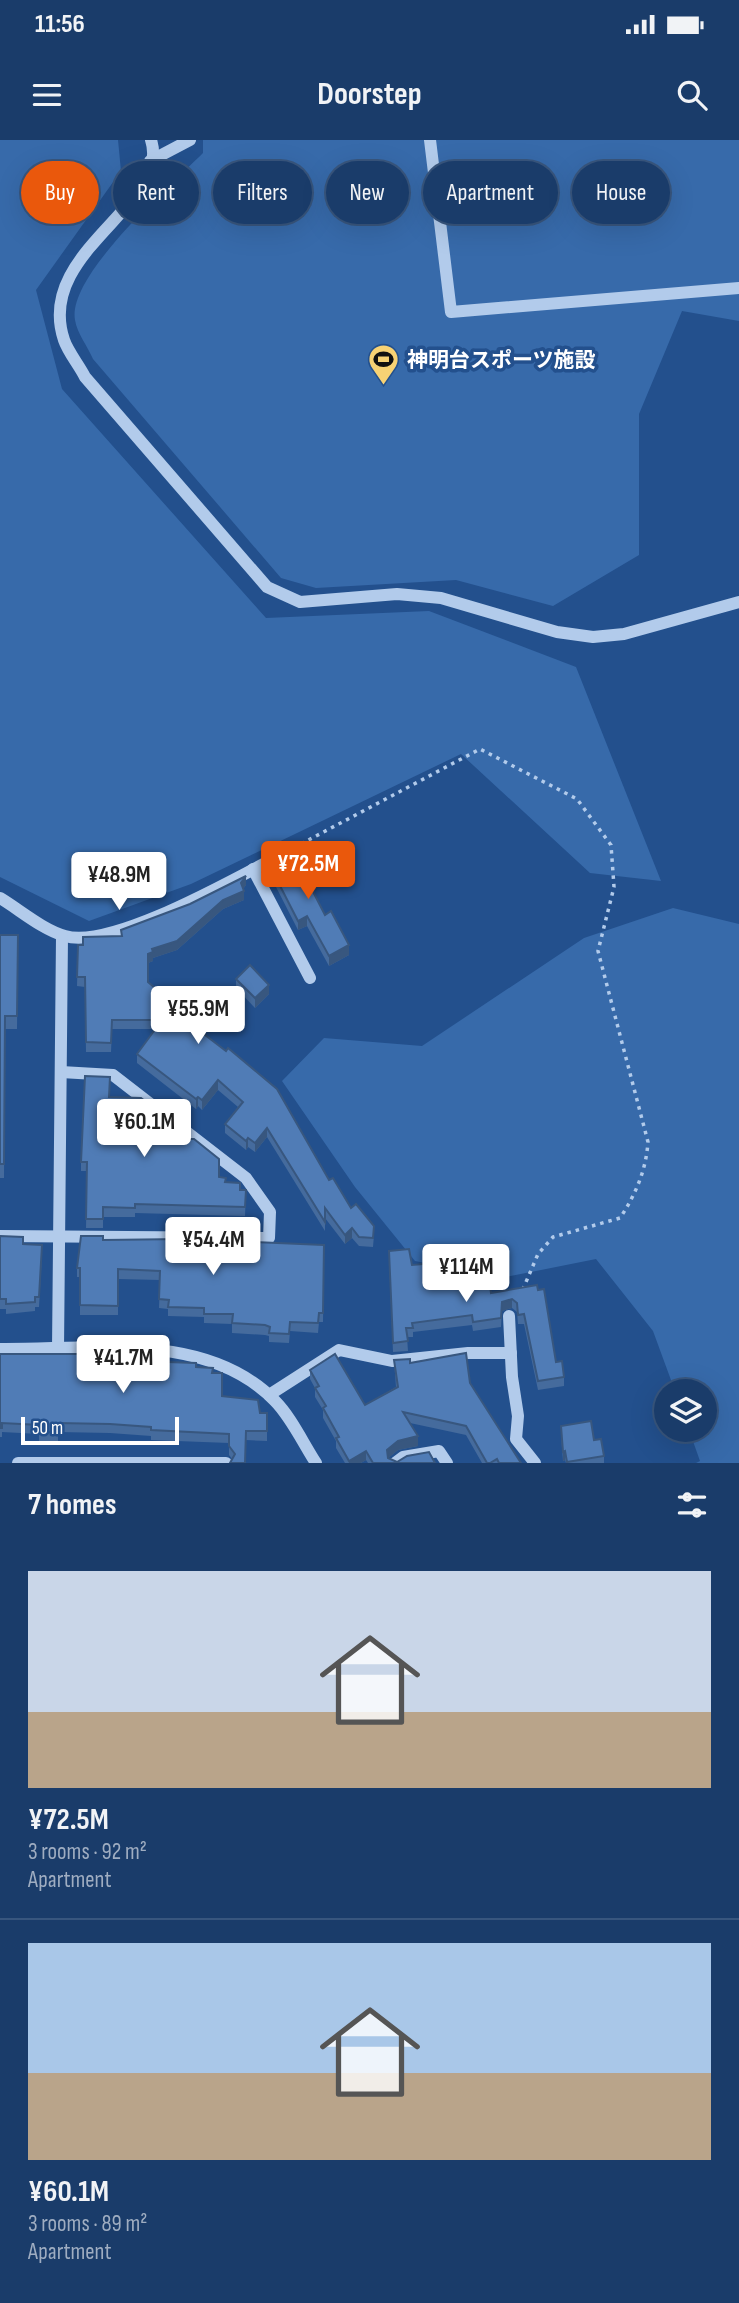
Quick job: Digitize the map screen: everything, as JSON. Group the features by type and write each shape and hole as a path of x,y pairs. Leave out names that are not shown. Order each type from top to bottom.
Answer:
{"street":[{"path":"150,161 153,148 151,140"},
{"path":"150,161 190,140"},
{"path":"430,140 451,312 739,288"},
{"path":"113,220 74,265 60,303 64,339 85,377 267,586 300,602 397,594 441,598 557,632 593,637 624,634 739,602"},
{"path":"0,898 62,936 76,938 106,934 179,907 288,851"},
{"path":"253,869 310,978"},
{"path":"58,1349 62,936"},
{"path":"0,1236 269,1238 270,1212 246,1178 113,1075 61,1072"},
{"path":"509,1316 518,1416 516,1439 535,1463"},
{"path":"0,1349 155,1349 186,1353 222,1365 276,1402 316,1463"},
{"path":"268,1395 338,1349 392,1361 468,1353 511,1353"},
{"path":"394,1463 403,1457 439,1451 447,1463"},
{"path":"18,1463 226,1463"}],"path":[{"path":"288,851 480,749 577,799 611,845 614,887 598,951 648,1142 646,1163 633,1198 620,1218 553,1237 538,1254 509,1316"}],"shaded area":[{"path":"0,140 118,140 120,161 113,161 113,182 99,202 99,161 21,161 21,224 83,224 36,290 62,389 266,618 429,611 576,667 661,881 590,873 461,754 191,884 89,921 0,877"},
{"name":"神明台スポーツ施設","path":"203,140 739,140 739,321 682,311 639,414 639,555 553,606 456,580 316,588 281,578 93,359 75,320 77,301 87,279 131,224 199,224 199,161 195,161 203,153"},
{"path":"673,908 739,924 739,1463 696,1463 700,1461 693,1442 717,1442 717,1379 671,1379 653,1331 596,1259 501,1278 415,1261 355,1187 282,1081 324,1038 422,1046 584,938"}],"building":[{"path":"293,849 296,855 299,853 312,880 308,882 325,915 331,911 349,945 329,956 307,916 298,921 274,874 280,870 275,859"},
{"path":"246,876 241,883 244,891 223,900 177,941 152,949 153,952 148,954 148,982 182,1011 179,1015 226,1051 228,1048 277,1089 329,1180 333,1178 351,1208 356,1204 374,1226 373,1238 359,1237 352,1228 345,1235 325,1208 325,1222 267,1128 255,1143 248,1138 246,1141 225,1124 243,1102 218,1080 202,1100 198,1097 196,1099 137,1054 162,1020 112,1020 111,1043 86,1042 85,977 77,977 78,945 83,945 83,937 122,936 121,930 190,904"},
{"path":"0,935 18,935 17,1016 5,1016 4,1164 0,1164"},
{"path":"250,965 269,985 255,998 236,979"},
{"path":"85,1076 110,1077 109,1097 141,1098 150,1105 150,1119 169,1120 168,1134 164,1139 194,1139 219,1159 219,1177 226,1178 225,1182 240,1183 240,1190 246,1190 245,1207 135,1204 135,1208 103,1207 103,1219 86,1219 87,1162 81,1162"},
{"path":"0,1236 23,1237 23,1244 42,1245 39,1297 35,1297 35,1302 6,1304 6,1299 0,1299"},
{"path":"81,1236 103,1236 103,1240 183,1239 324,1245 323,1313 319,1313 318,1323 290,1322 289,1334 269,1333 270,1327 265,1325 232,1323 233,1314 204,1314 204,1308 168,1307 169,1300 159,1299 160,1271 118,1269 118,1306 80,1305 80,1268 77,1268"},
{"path":"409,1249 412,1265 448,1262 449,1272 488,1270 491,1293 537,1285 538,1290 544,1289 556,1362 562,1361 564,1377 538,1381 524,1314 518,1315 517,1303 512,1299 502,1302 501,1318 473,1322 472,1315 412,1323 413,1328 406,1328 408,1341 393,1343 389,1251"},
{"path":"466,1353 470,1383 521,1463 499,1463 497,1459 487,1463 466,1426 403,1412 418,1436 398,1441 387,1450 388,1458 397,1462 407,1456 429,1452 435,1463 373,1463 366,1451 349,1461 323,1408 326,1406 315,1388 319,1386 310,1370 335,1354 365,1405 398,1387 394,1360 410,1359 410,1363"},
{"path":"0,1354 159,1354 159,1360 167,1362 196,1363 196,1367 213,1368 212,1373 222,1373 222,1396 258,1400 260,1413 267,1413 267,1431 246,1431 245,1463 230,1463 235,1454 229,1446 229,1434 151,1430 151,1427 110,1424 58,1423 58,1432 39,1432 40,1425 2,1423 0,1428"},
{"path":"591,1421 594,1440 601,1439 604,1456 567,1462 565,1451 563,1452 561,1426"}],"place":[{"name":"神明台スポーツ施設","path":"384,387"}]}
